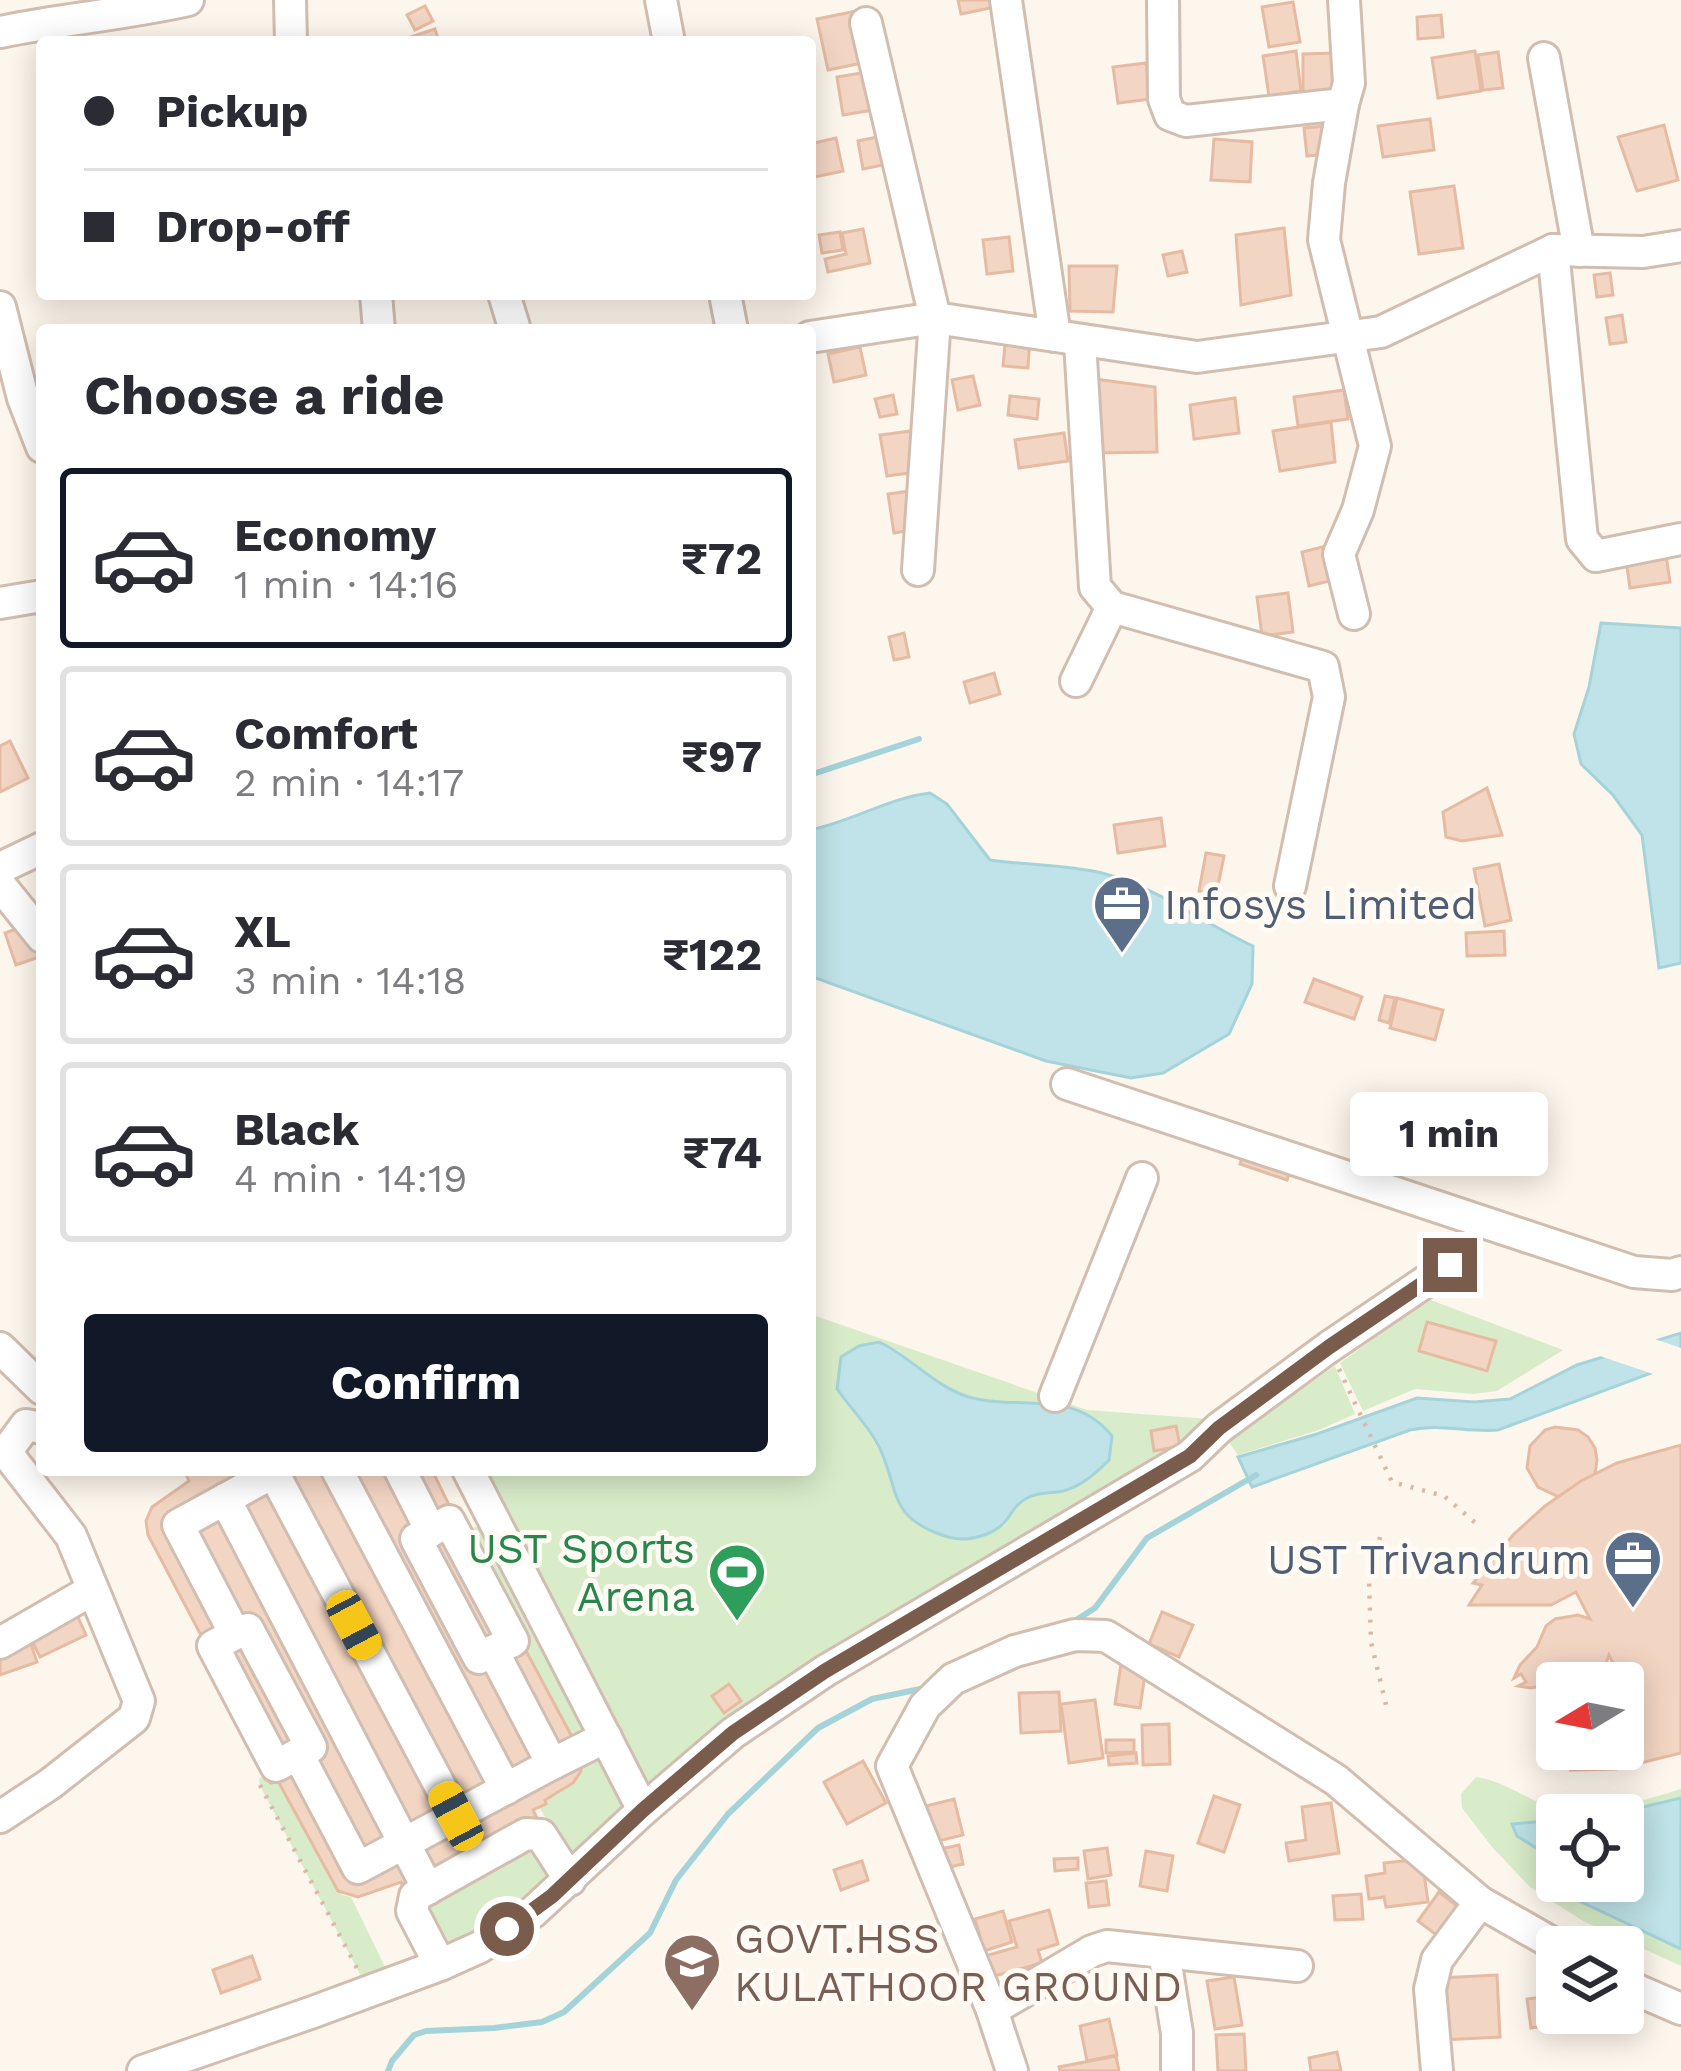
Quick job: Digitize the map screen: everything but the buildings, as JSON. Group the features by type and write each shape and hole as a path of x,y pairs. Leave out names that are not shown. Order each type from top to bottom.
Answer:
{"street":[{"path":"0,32 188,0"},
{"path":"290,0 291,36"},
{"path":"661,0 668,36"},
{"path":"1006,0 1067,339 1095,587 1112,607 1323,667 1329,697 1290,886"},
{"path":"1163,0 1164,99 1170,115 1186,121 1343,104"},
{"path":"1344,0 1349,82 1329,183 1324,240 1375,446 1358,510 1339,554 1354,614"},
{"path":"866,23 935,318 918,570"},
{"path":"1544,58 1566,251 1582,539 1596,556 1681,538"},
{"path":"816,336 935,318 1197,358 1381,332 1566,251 1643,252 1681,246"},
{"path":"0,307 36,432"},
{"path":"0,603 36,597"},
{"path":"1076,682 1112,607"},
{"path":"0,868 36,851"},
{"path":"0,885 36,930"},
{"path":"1067,1084 1634,1272 1681,1272"},
{"path":"1055,1396 1142,1178"},
{"path":"143,2071 440,1965 498,1935 533,1912 733,1733 825,1671 1190,1456 1219,1428 1329,1347 1450,1265"},
{"path":"0,1348 36,1383"},
{"path":"0,1817 134,1718 139,1701 71,1536 6,1451 26,1425 36,1427"},
{"path":"267,1476 178,1526 235,1634 248,1629 311,1747 298,1754 358,1868 606,1737"},
{"path":"279,1476 456,1816"},
{"path":"340,1476 526,1834"},
{"path":"404,1476 442,1528"},
{"path":"471,1476 643,1810"},
{"path":"225,1498 428,1889"},
{"path":"487,1506 416,1539 479,1658 493,1651 552,1764"},
{"path":"0,1643 92,1590"},
{"path":"1012,2071 992,2010 892,1766 926,1706 953,1679 1015,1651 1075,1635 1106,1636 1336,1780 1480,1902 1536,1934"},
{"path":"440,1965 412,1910 415,1896 526,1834 541,1835 570,1880"},
{"path":"1437,2071 1430,1989 1437,1960 1480,1902"},
{"path":"992,2010 1107,1946 1297,1966"},
{"path":"1164,1952 1177,2033 1177,2071"},
{"path":"1644,1993 1681,2009"}],"path":[{"path":"1329,1347 1393,1482 1444,1496 1478,1526"},
{"path":"1380,1537 1369,1580 1371,1642 1387,1709"},
{"path":"263,1776 260,1786 361,1976"}],"green space":[{"path":"1428,1299 1563,1350 1497,1391 1415,1389 1363,1411 1340,1363","holes":["1427,1322 1495,1341 1487,1370 1420,1351"]},
{"path":"816,1316 1087,1410 1210,1419 1185,1447 656,1783 642,1780 480,1476 816,1476","holes":["897,1350 940,1383 969,1397 1052,1405 1100,1421 1063,1491 1027,1498 1004,1526 888,1474 873,1439 837,1389"]},
{"path":"1335,1366 1355,1414 1238,1455 1228,1441"},
{"path":"480,1528 585,1729 575,1743 525,1649 527,1639 471,1529"},
{"path":"599,1754 623,1800 622,1810 582,1852 572,1853 564,1848 537,1804 565,1788 582,1763"},
{"path":"263,1776 271,1783 278,1781 334,1886 351,1897 387,1971 368,1979 361,1976 260,1786"},
{"path":"1476,1777 1536,1802 1536,1821 1517,1822 1517,1836 1536,1848 1536,1891 1492,1847 1462,1808 1461,1794"},
{"path":"1681,1789 1681,1798 1644,1807 1644,1799"},
{"path":"531,1849 552,1878 550,1885 477,1936 444,1946 425,1911 427,1904"},
{"path":"1553,1902 1581,1902 1632,1926 1594,1926"},
{"path":"1644,1932 1681,1949 1681,1966 1644,1949"}],"water":[{"path":"1601,623 1681,628 1681,963 1659,968 1642,835 1613,795 1581,764 1574,734"},
{"path":"930,793 947,804 990,860 1075,868 1122,879 1253,946 1252,984 1229,1034 1163,1073 1131,1078 1046,1061 816,978 816,828"},
{"path":"1681,1333 1681,1362 1498,1430 1410,1430 1252,1487 1238,1457 1417,1398 1510,1399 1577,1365"},
{"path":"879,1342 969,1397 1081,1412 1112,1436 1109,1460 1076,1486 1027,1498 987,1534 959,1539 925,1528 904,1511 876,1441 837,1389 841,1357 859,1346"},
{"path":"1681,1798 1681,1949 1644,1932 1644,1926 1632,1926 1581,1902 1644,1902 1644,1807"},
{"path":"1536,1822 1536,1848 1517,1836 1512,1824"}],"pier":[{"path":"1649,1337 1681,1348 1681,1369 1659,1376 1594,1354"}],"waterway":[{"path":"816,773 919,739"},
{"path":"1073,1622 1095,1608 1147,1538 1256,1475"},
{"path":"388,2071 414,2035 542,2022 564,2012 650,1933 676,1880 728,1814 818,1728 872,1699 925,1688"}],"place":[{"name":"Infosys Limited","path":"1122,955"},
{"name":"UST Trivandrum","path":"1633,1610"},
{"name":"UST Sports Arena","path":"737,1623"},
{"name":"GOVT.HSS KULATHOOR GROUND","path":"692,2013"}],"route":[{"path":"507,1929 552,1896 733,1733 825,1671 1190,1456 1219,1428 1329,1347 1450,1265"}]}
